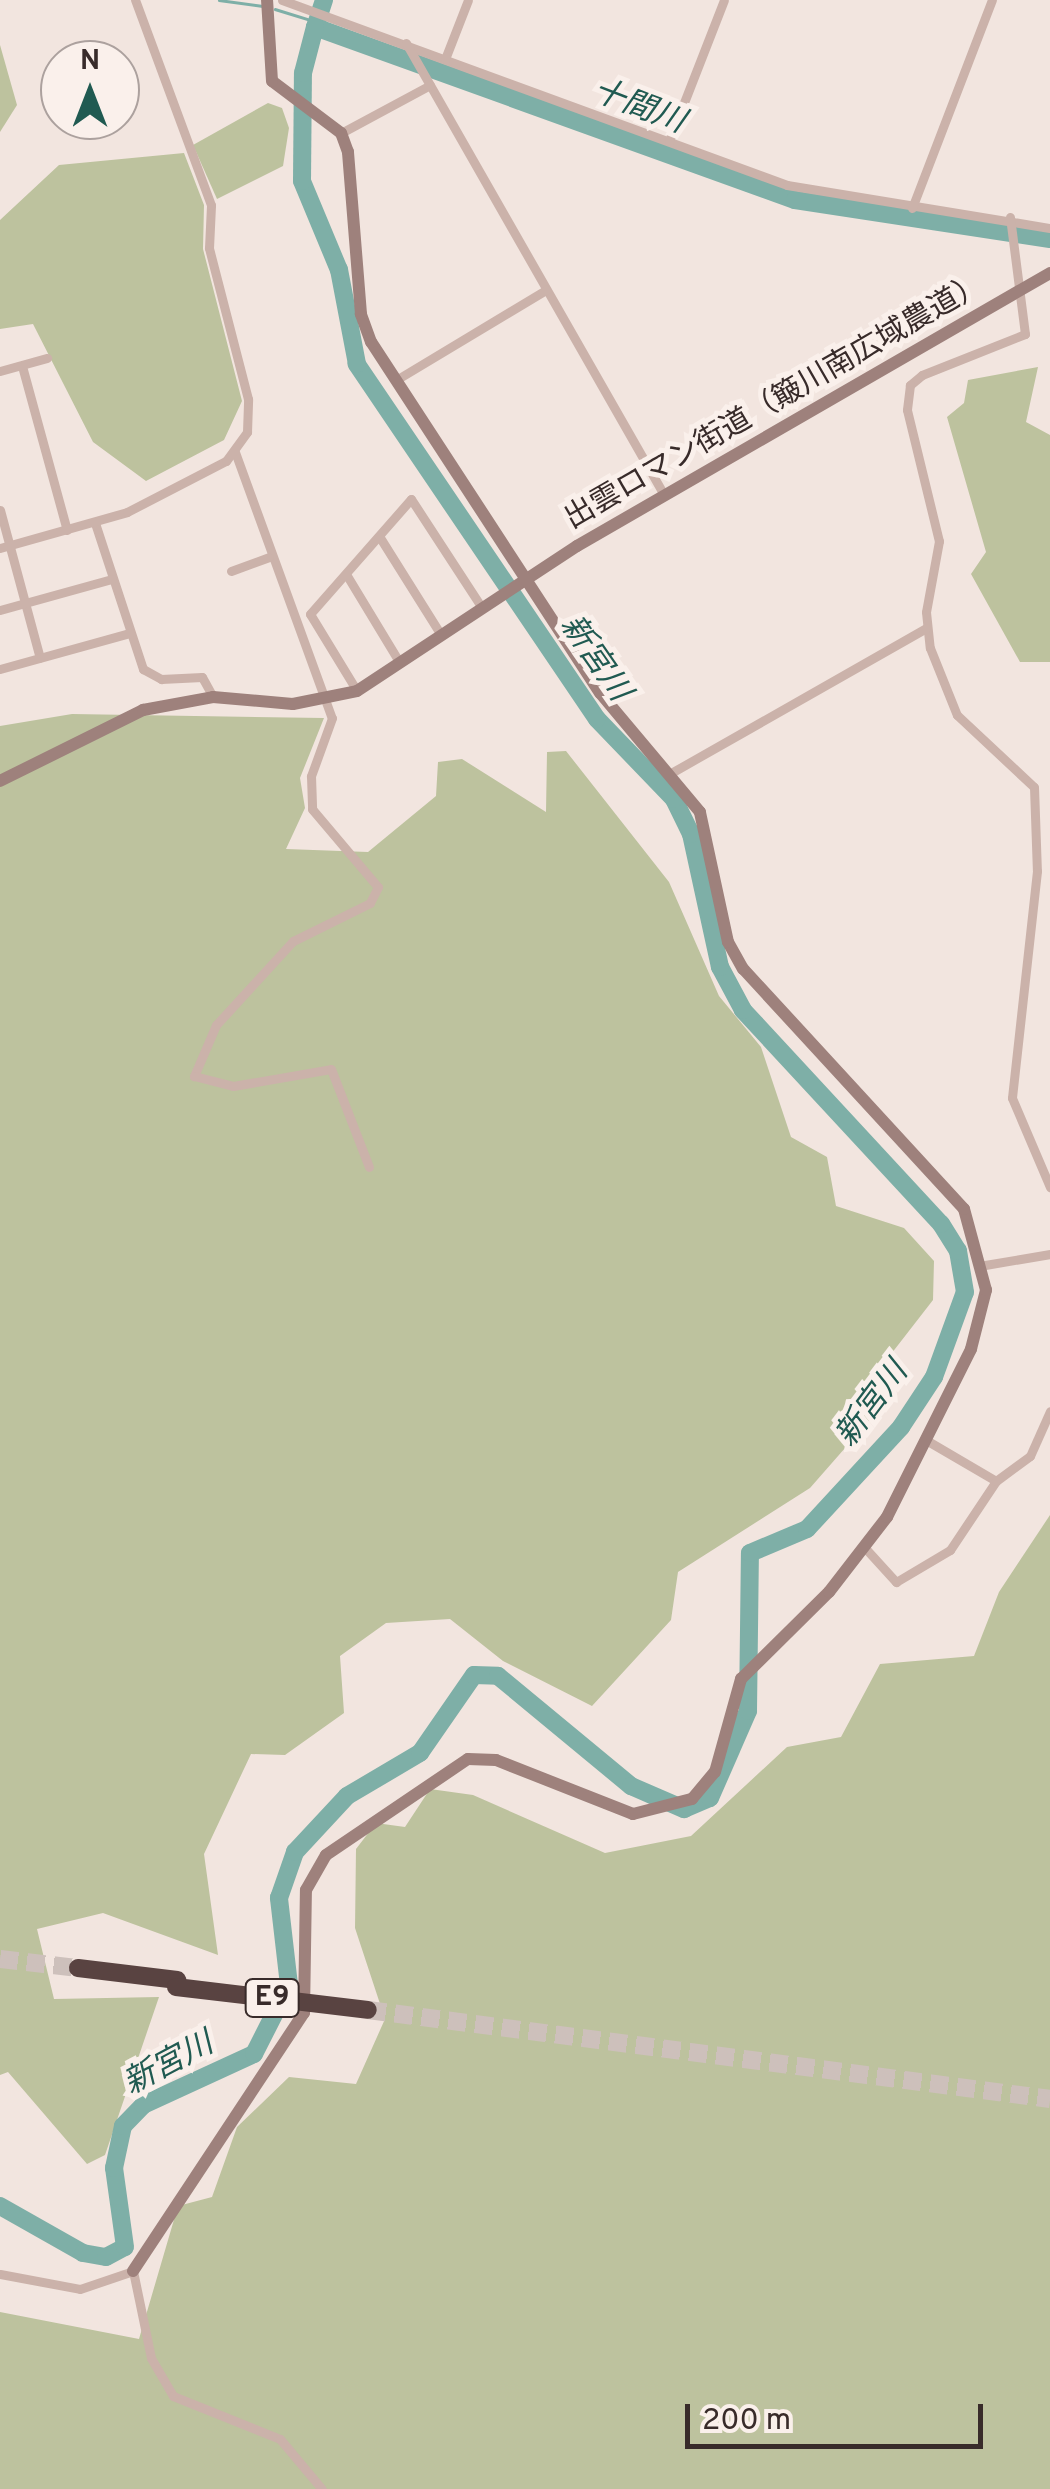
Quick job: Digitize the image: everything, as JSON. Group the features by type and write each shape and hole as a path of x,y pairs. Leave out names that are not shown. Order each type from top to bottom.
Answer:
{"highway":[{"name":"E9","path":"78,1972 368,2006"}],"street":[{"path":"135,0 211,205 209,248 248,398 236,452 269,557 328,700 332,736 312,776 312,808 372,873 376,896 293,941 225,1013 194,1070 210,1087 332,1069 368,1167"},
{"path":"0,2274 80,2289 134,2271 304,2013 306,1890 326,1855 468,1759 496,1760 633,1814 692,1798 715,1772 741,1679 866,1549 926,1440 972,1349 985,1265 964,1209 743,968 728,942 700,812 600,693 523,581 396,380 360,314 341,132 288,96 267,65 268,0"},
{"path":"282,0 326,18 405,40 445,59 787,185 912,208 1010,217 1050,228"},
{"path":"445,59 468,0"},
{"path":"670,140 724,0"},
{"path":"912,208 992,0"},
{"path":"405,40 664,494"},
{"path":"341,132 430,84"},
{"path":"1010,217 1025,334 910,385 907,410 938,540 926,628 956,716 1034,786 1036,871 1012,1098 1050,1187"},
{"name":"出雲ロマン街道（簸川南広域農道）","path":"482,608 664,494 1050,272"},
{"path":"396,380 546,290"},
{"path":"0,370 47,358"},
{"path":"22,366 67,530"},
{"path":"5,547 95,523 236,452"},
{"path":"0,781 143,710 213,697 328,700 357,690 482,608 411,499 310,614 357,690"},
{"path":"0,510 5,547 40,658"},
{"path":"95,523 130,632 150,675 202,677 213,697"},
{"path":"379,536 441,635"},
{"path":"231,571 269,557"},
{"path":"346,574 400,662"},
{"path":"0,610 112,579"},
{"path":"671,773 926,628"},
{"path":"0,669 130,632"},
{"path":"985,1265 1050,1254"},
{"path":"866,1549 896,1582 950,1550 996,1481 1030,1456 1050,1411"},
{"path":"926,1440 996,1481"},
{"path":"134,2271 152,2358 173,2396 280,2439 322,2489"}],"green space":[{"path":"0,45 17,105 0,132"},
{"path":"268,103 282,108 289,128 283,166 217,199 193,145"},
{"path":"184,153 204,205 203,249 242,401 224,440 146,481 93,442 33,324 0,329 0,220 59,165"},
{"path":"1038,367 1026,422 1050,435 1050,662 1020,662 971,574 986,552 947,417 964,403 968,380"},
{"path":"72,714 324,718 300,778 305,808 286,849 368,852 436,796 438,762 462,759 546,812 547,752 566,751 669,882 719,996 761,1047 791,1137 827,1157 836,1206 904,1228 934,1261 933,1300 881,1367 874,1415 810,1488 678,1572 671,1620 592,1706 503,1661 450,1619 386,1623 340,1656 344,1713 285,1755 251,1754 204,1854 218,1955 103,1913 37,1929 54,1999 159,1997 105,2155 87,2164 8,2072 0,2075 0,726"},
{"path":"1050,1515 1050,2489 0,2489 0,2312 139,2339 178,2206 212,2197 237,2127 289,2077 356,2084 385,2019 355,1928 356,1849 376,1823 405,1827 430,1789 473,1795 605,1853 691,1836 787,1747 841,1737 880,1664 974,1656 999,1592"}],"waterway":[{"name":"十間川","path":"219,0 263,6"},
{"name":"十間川","path":"324,0 315,27 795,200 1050,239"},
{"name":"十間川","path":"275,9 317,22"},
{"name":"新宮川","path":"0,2206 83,2253 106,2257 125,2247 114,2168 123,2126 143,2105 254,2054 289,1985 279,1898 295,1852 347,1796 420,1753 474,1675 498,1676 631,1786 684,1809 710,1798 748,1711 750,1553 807,1529 901,1427 934,1377 965,1292 958,1251 941,1224 743,1010 720,967 691,834 674,799 597,719 357,364 339,270 302,181 303,73 315,27"}],"tunnel":[{"path":"0,1959 78,1968"},
{"path":"368,2010 1050,2099"}]}
